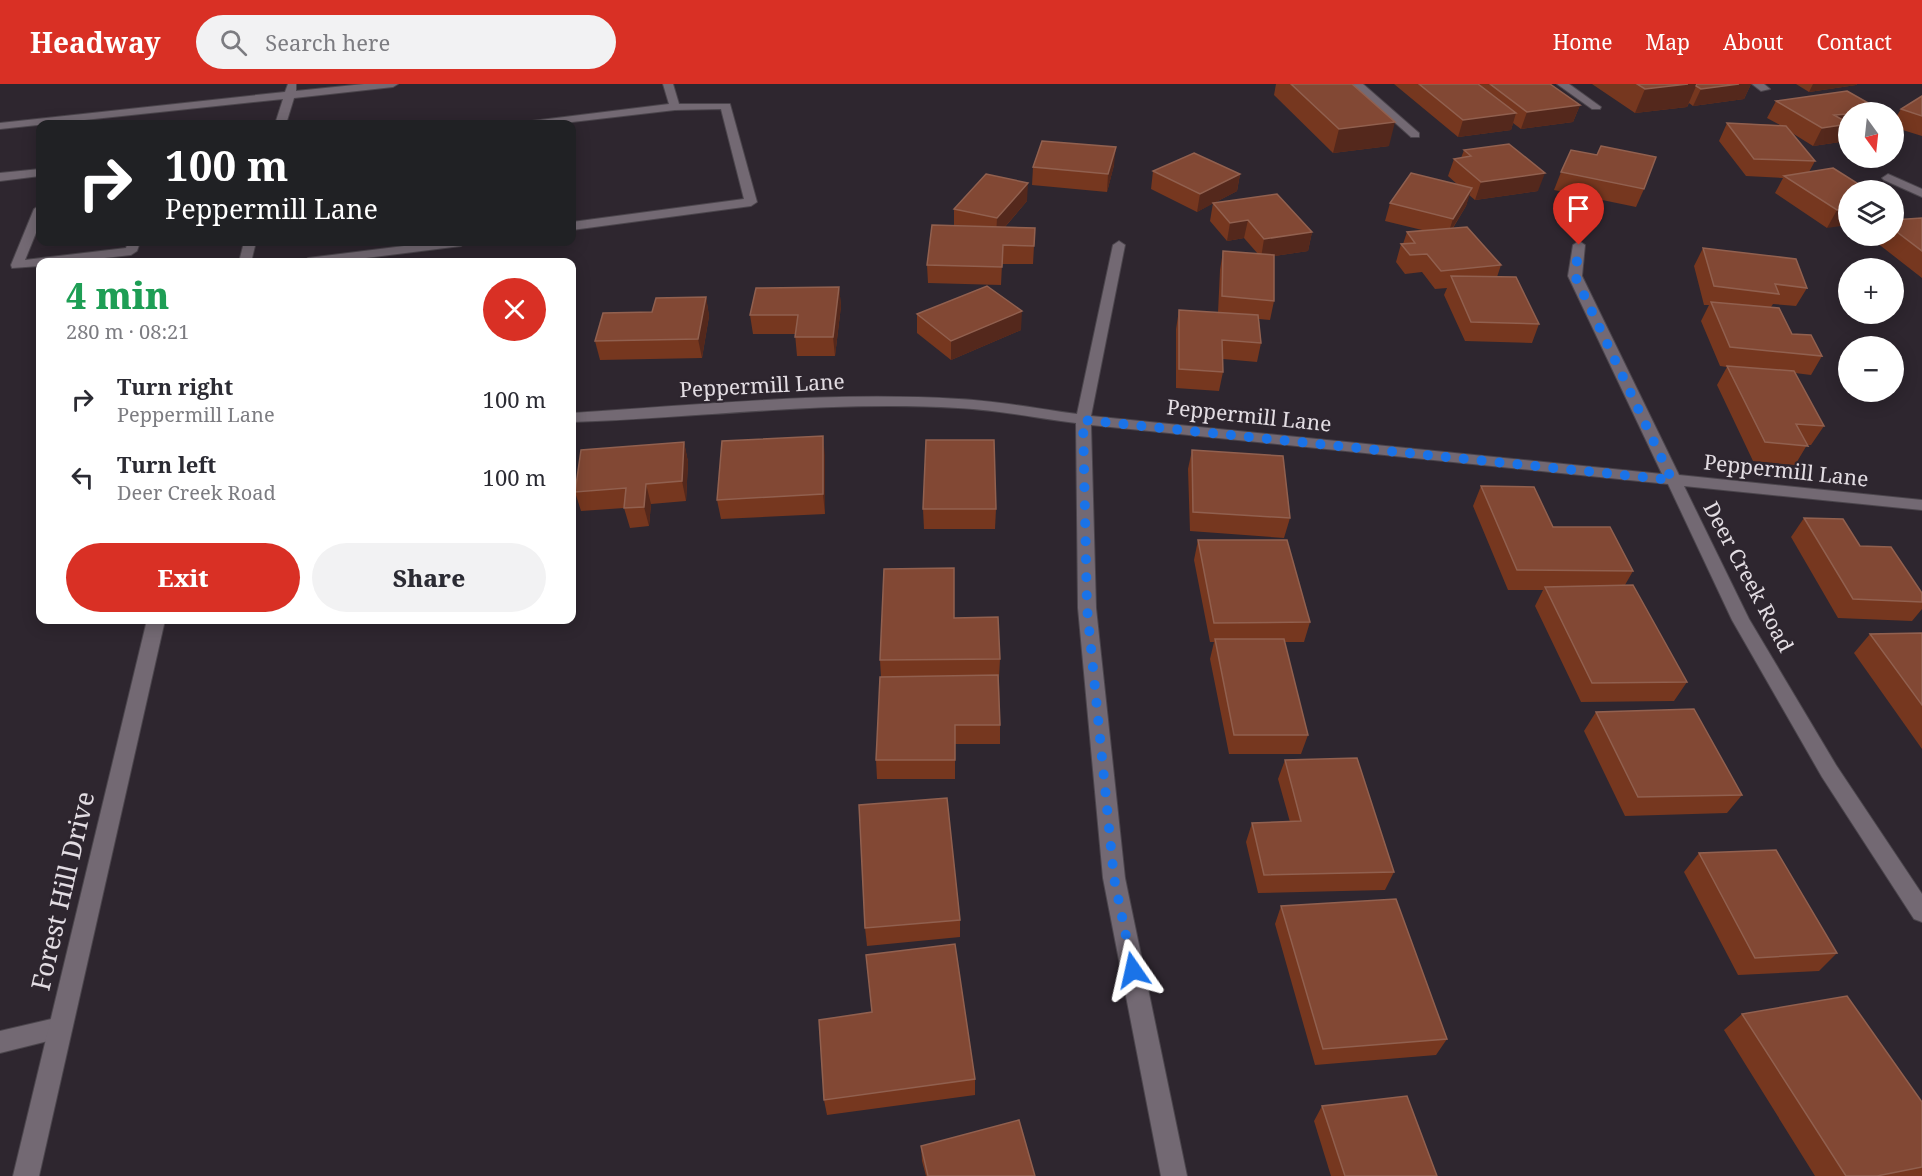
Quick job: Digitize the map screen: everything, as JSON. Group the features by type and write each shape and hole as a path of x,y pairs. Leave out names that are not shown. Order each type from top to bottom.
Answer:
{"street":[{"path":"84,120 290,89 393,84"},
{"path":"668,84 675,107"},
{"path":"1357,84 1415,135"},
{"path":"1562,84 1596,107"},
{"path":"282,120 290,89"},
{"path":"566,120 675,107 726,106 751,202 576,225"},
{"path":"0,126 36,124"},
{"path":"0,177 36,172"},
{"path":"1888,178 1922,193"},
{"path":"36,219 17,265 36,263"},
{"path":"1119,245 1083,420 1087,608 1114,878 1174,1176"},
{"name":"Deer Creek Road","path":"1579,245 1575,276 1672,480 1742,620 1829,771 1922,912"},
{"path":"74,258 131,251 133,246"},
{"path":"333,258 409,246"},
{"name":"Peppermill Lane","path":"576,418 800,404 892,401 958,403 1083,420 1922,505"},
{"name":"Forest Hill Drive","path":"26,1176 155,624"},
{"path":"0,1042 60,1028"}],"building":[{"path":"1291,84 1352,84 1395,122 1339,129"},
{"path":"1419,84 1478,84 1516,113 1463,120"},
{"path":"1490,84 1550,84 1580,105 1527,112"},
{"path":"1637,84 1688,84 1645,89"},
{"path":"1697,84 1739,84 1701,89 1696,86"},
{"path":"1847,91 1867,102 1838,102 1838,115 1834,115 1838,117 1838,126 1822,128 1776,101"},
{"path":"1922,96 1922,116 1904,110 1904,107"},
{"path":"1727,123 1786,126 1815,161 1754,159"},
{"path":"1042,141 1116,147 1108,174 1033,167"},
{"path":"1509,144 1545,173 1481,182 1454,159 1471,156 1464,150"},
{"path":"1601,146 1656,157 1644,189 1561,172 1571,150 1597,155"},
{"path":"1194,153 1240,174 1200,194 1153,171"},
{"path":"1833,168 1852,180 1838,180 1837,210 1784,176"},
{"path":"1411,173 1472,188 1453,219 1390,203"},
{"path":"986,174 1028,183 997,218 954,209"},
{"path":"1277,194 1312,232 1264,239 1248,220 1230,223 1213,203"},
{"path":"1922,218 1922,251 1904,237 1904,219"},
{"path":"932,225 1035,228 1034,246 1003,245 1002,267 927,265"},
{"path":"1467,227 1501,265 1441,271 1427,254 1410,255 1401,244 1415,243 1407,232"},
{"path":"1703,248 1796,259 1807,288 1775,284 1779,294 1714,286"},
{"path":"1223,251 1274,255 1274,301 1222,296"},
{"path":"1451,276 1516,277 1539,324 1471,322"},
{"path":"987,286 1022,311 951,341 917,314"},
{"path":"839,287 833,337 795,337 798,315 750,315 756,288"},
{"path":"706,297 698,339 595,341 603,313 652,312 656,298"},
{"path":"1711,302 1779,308 1792,334 1811,335 1822,356 1730,347"},
{"path":"1179,310 1258,315 1261,343 1222,340 1223,372 1179,369"},
{"path":"1727,366 1794,371 1824,426 1796,424 1808,446 1765,442"},
{"path":"823,436 823,494 717,500 722,441"},
{"path":"926,440 994,440 996,509 923,509"},
{"path":"684,442 682,481 646,484 644,507 624,508 626,488 576,492 581,450"},
{"path":"1192,450 1283,456 1290,518 1193,512"},
{"path":"1481,486 1534,487 1553,527 1610,527 1633,571 1517,570"},
{"path":"1804,518 1843,519 1860,546 1891,547 1922,593 1922,602 1853,599"},
{"path":"1198,540 1287,540 1310,622 1214,623"},
{"path":"954,568 954,618 998,617 1000,659 880,660 884,569"},
{"path":"1633,585 1687,682 1592,683 1545,587"},
{"path":"1922,633 1922,705 1870,634"},
{"path":"1215,639 1284,639 1308,735 1234,735"},
{"path":"998,675 1000,725 955,725 955,760 876,760 880,677"},
{"path":"1694,709 1742,795 1638,797 1596,712"},
{"path":"1357,758 1394,872 1264,875 1252,823 1301,821 1285,760"},
{"path":"947,798 960,920 865,928 859,805"},
{"path":"1776,850 1837,953 1755,958 1699,853"},
{"path":"1396,899 1447,1039 1323,1049 1281,906"},
{"path":"955,944 975,1079 824,1100 819,1020 872,1012 866,955"},
{"path":"1847,996 1922,1102 1922,1167 1877,1176 1846,1176 1742,1014"},
{"path":"1407,1096 1437,1176 1345,1176 1322,1106"},
{"path":"1019,1120 1035,1176 928,1176 921,1146"}],"route":[{"path":"1133,970 1114,878 1087,608 1083,420 1672,480 1575,276 1579,245"}]}
